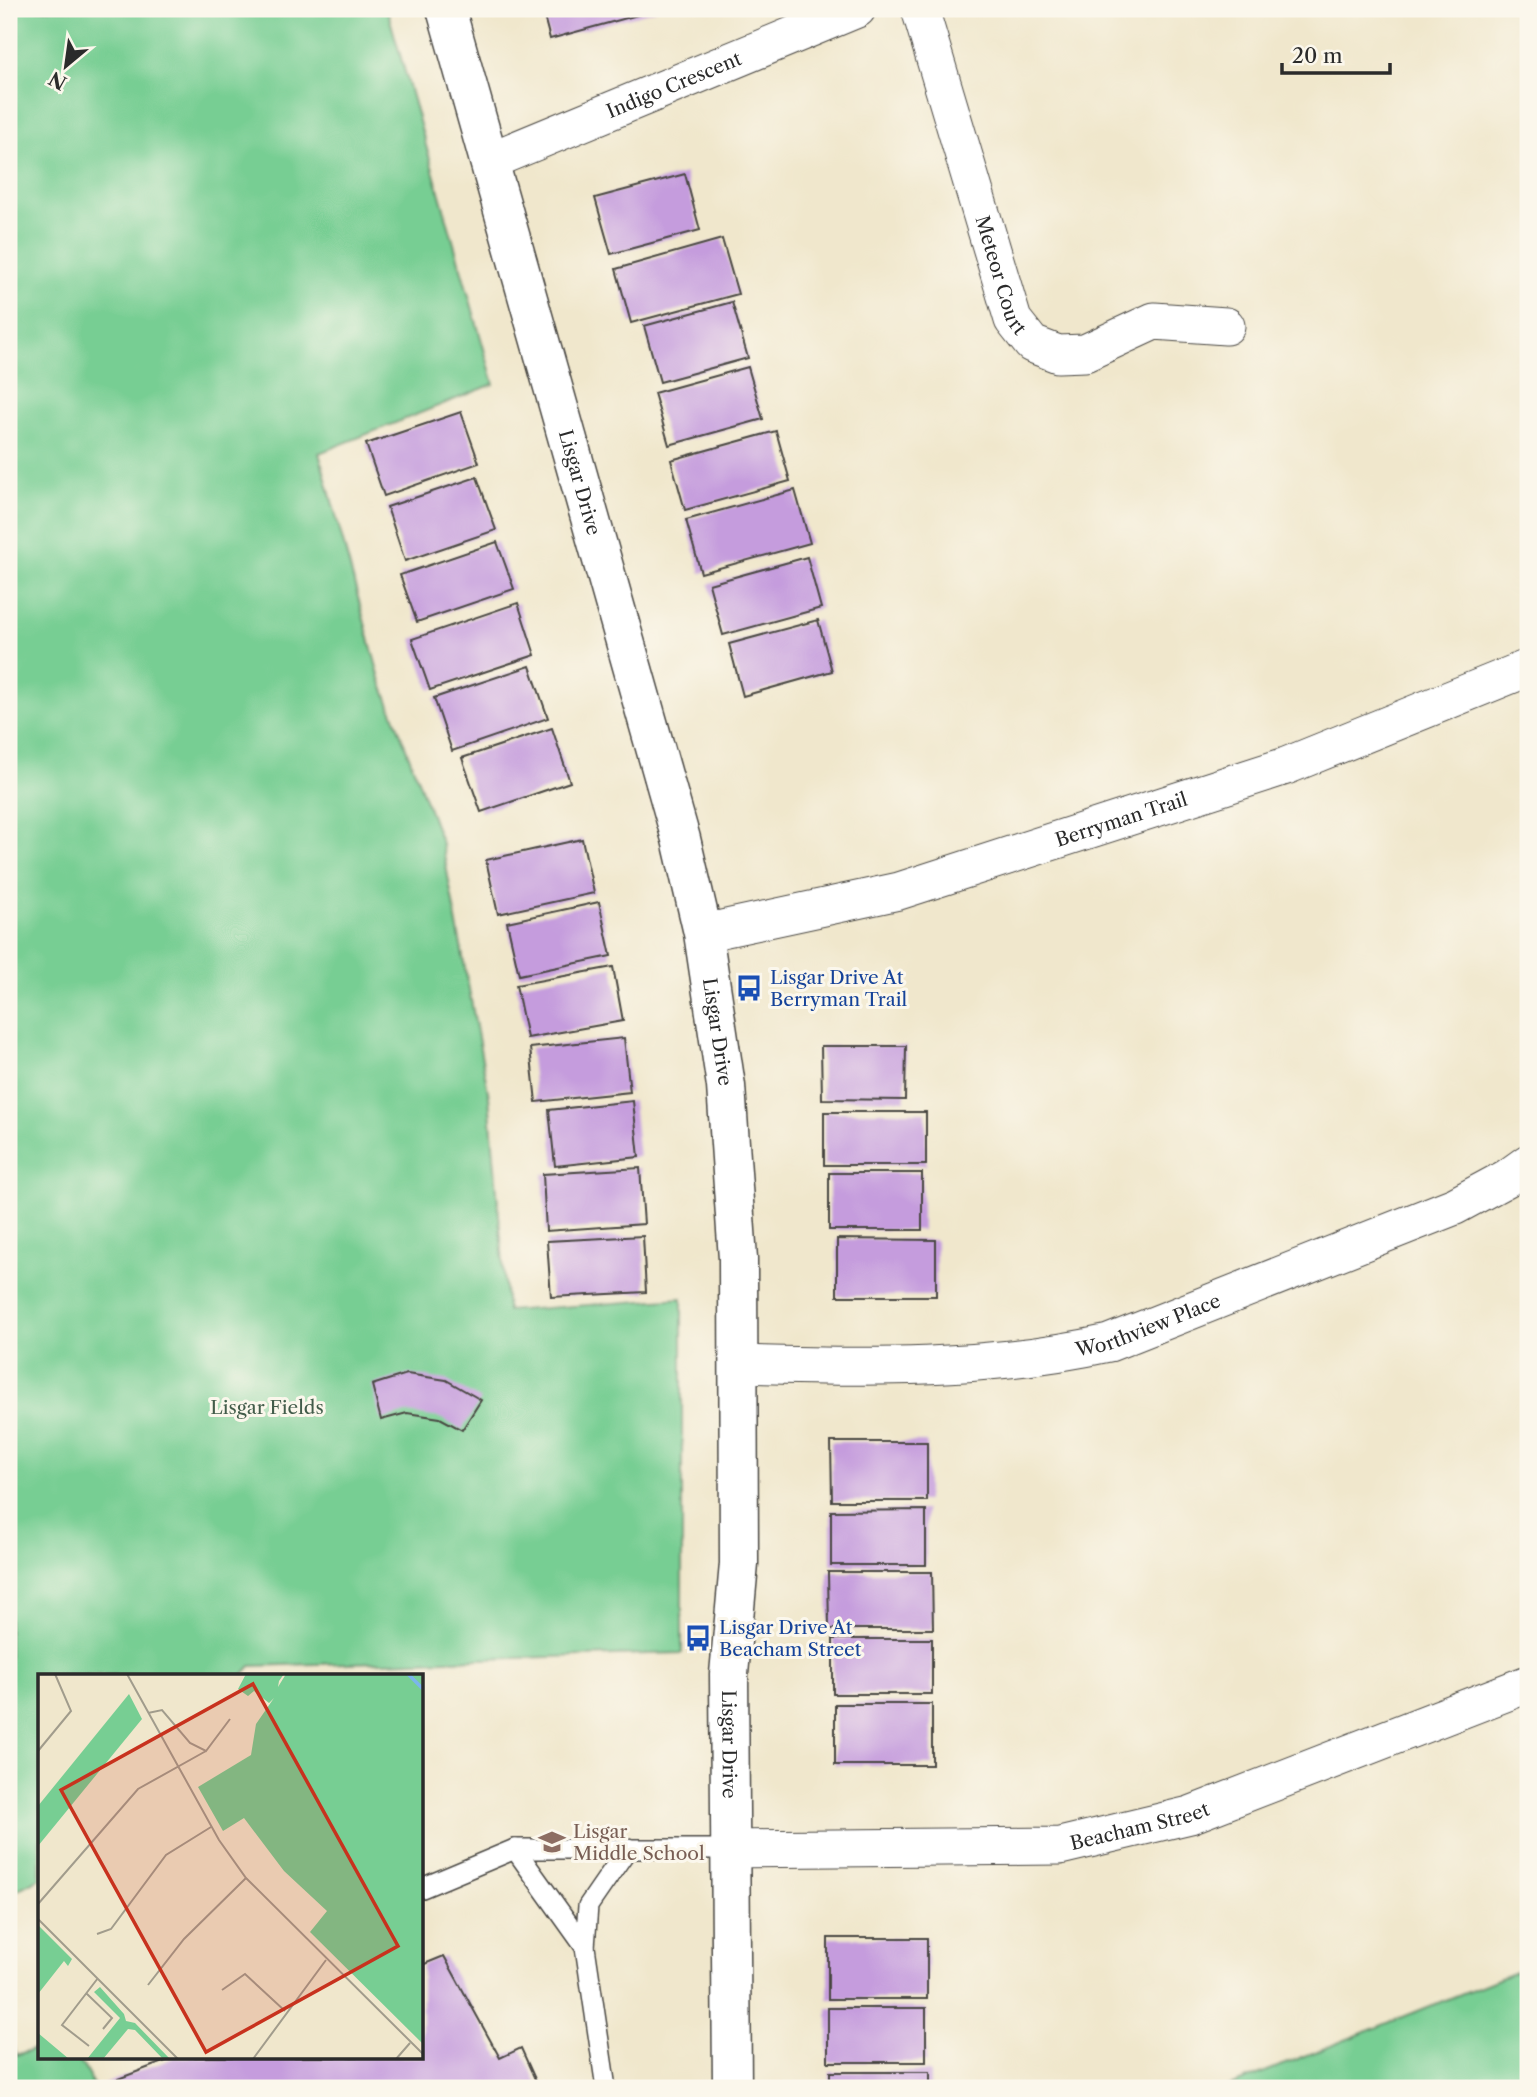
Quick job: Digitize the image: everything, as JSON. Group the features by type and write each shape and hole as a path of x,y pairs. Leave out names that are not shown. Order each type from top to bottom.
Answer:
{"street":[{"name":"Lisgar Drive","path":"446,9 637,678 703,933 731,1140 738,1259 739,1564 729,1674 732,2088"},
{"name":"Indigo Crescent","path":"489,161 857,9"},
{"name":"Meteor Court","path":"920,9 1013,320 1032,344 1058,354 1085,353 1154,321 1226,326"},
{"name":"Berryman Trail","path":"703,933 912,887 1286,766 1528,668"},
{"name":"Worthview Place","path":"740,1364 972,1365 1053,1356 1109,1343 1455,1206 1507,1178 1528,1163"},
{"name":"Beacham Street","path":"729,1849 1060,1846 1190,1815 1528,1684"}],"lane":[{"path":"606,2088 585,1947 588,1906 628,1848"},
{"path":"424,1887 515,1849 729,1849"},
{"path":"515,1849 585,1947"}],"green space":[{"name":"Lisgar Fields","path":"9,9 387,9 494,384 319,453 380,679 442,844 489,1097 507,1311 682,1298 682,1653 251,1666 244,1674 38,1674 38,1879 9,1894"},
{"path":"1528,1967 1528,2088 1225,2088"},
{"path":"9,2036 16,2055 38,2048 38,2058 79,2058 95,2088 9,2088"}],"building":[{"path":"542,9 656,9 656,10 550,39"},
{"path":"685,174 700,230 611,254 595,198"},
{"path":"722,239 738,294 631,323 616,269"},
{"path":"732,302 748,358 660,382 644,326"},
{"path":"748,367 763,419 669,445 654,393"},
{"path":"461,412 479,463 384,496 366,444"},
{"path":"776,431 790,481 685,510 671,460"},
{"path":"477,477 496,530 405,561 387,507"},
{"path":"795,490 810,543 701,573 686,520"},
{"path":"497,542 514,589 417,622 400,575"},
{"path":"807,557 821,608 723,635 709,584"},
{"path":"518,603 535,655 430,690 412,639"},
{"path":"818,620 832,671 743,696 729,644"},
{"path":"530,666 548,718 452,751 434,698"},
{"path":"552,728 570,782 481,812 462,758"},
{"path":"582,839 594,893 498,914 486,860"},
{"path":"599,902 611,956 519,975 507,922"},
{"path":"613,967 623,1021 527,1038 516,985"},
{"path":"624,1038 630,1092 536,1102 530,1048"},
{"path":"821,1046 906,1046 905,1100 822,1099"},
{"path":"633,1101 639,1157 555,1166 549,1110"},
{"path":"824,1112 926,1112 926,1165 824,1165"},
{"path":"640,1168 644,1224 546,1231 543,1174"},
{"path":"829,1173 922,1173 922,1230 829,1230"},
{"path":"643,1236 646,1292 551,1297 547,1241"},
{"path":"837,1239 936,1240 936,1296 837,1296"},
{"path":"407,1374 446,1380 481,1400 462,1430 440,1418 407,1413 381,1420 372,1385"},
{"path":"831,1442 927,1442 927,1501 832,1501"},
{"path":"926,1510 926,1565 831,1565 831,1511"},
{"path":"828,1572 932,1572 933,1629 829,1629"},
{"path":"833,1639 932,1639 932,1694 833,1694"},
{"path":"835,1704 932,1704 932,1765 835,1765"},
{"path":"828,1938 927,1938 927,1999 828,1999"},
{"path":"444,1956 500,2058 521,2048 539,2088 104,2088 102,2085 173,2058 424,2058 424,1964"},
{"path":"828,2008 926,2008 926,2062 828,2062"},
{"path":"830,2072 930,2072 930,2088 830,2088"}],"place":[{"name":"Lisgar Drive At Berryman Trail","path":"749,988"},
{"name":"Lisgar Drive At Beacham Street","path":"698,1638"},
{"name":"Lisgar Middle School","path":"552,1842"}]}
